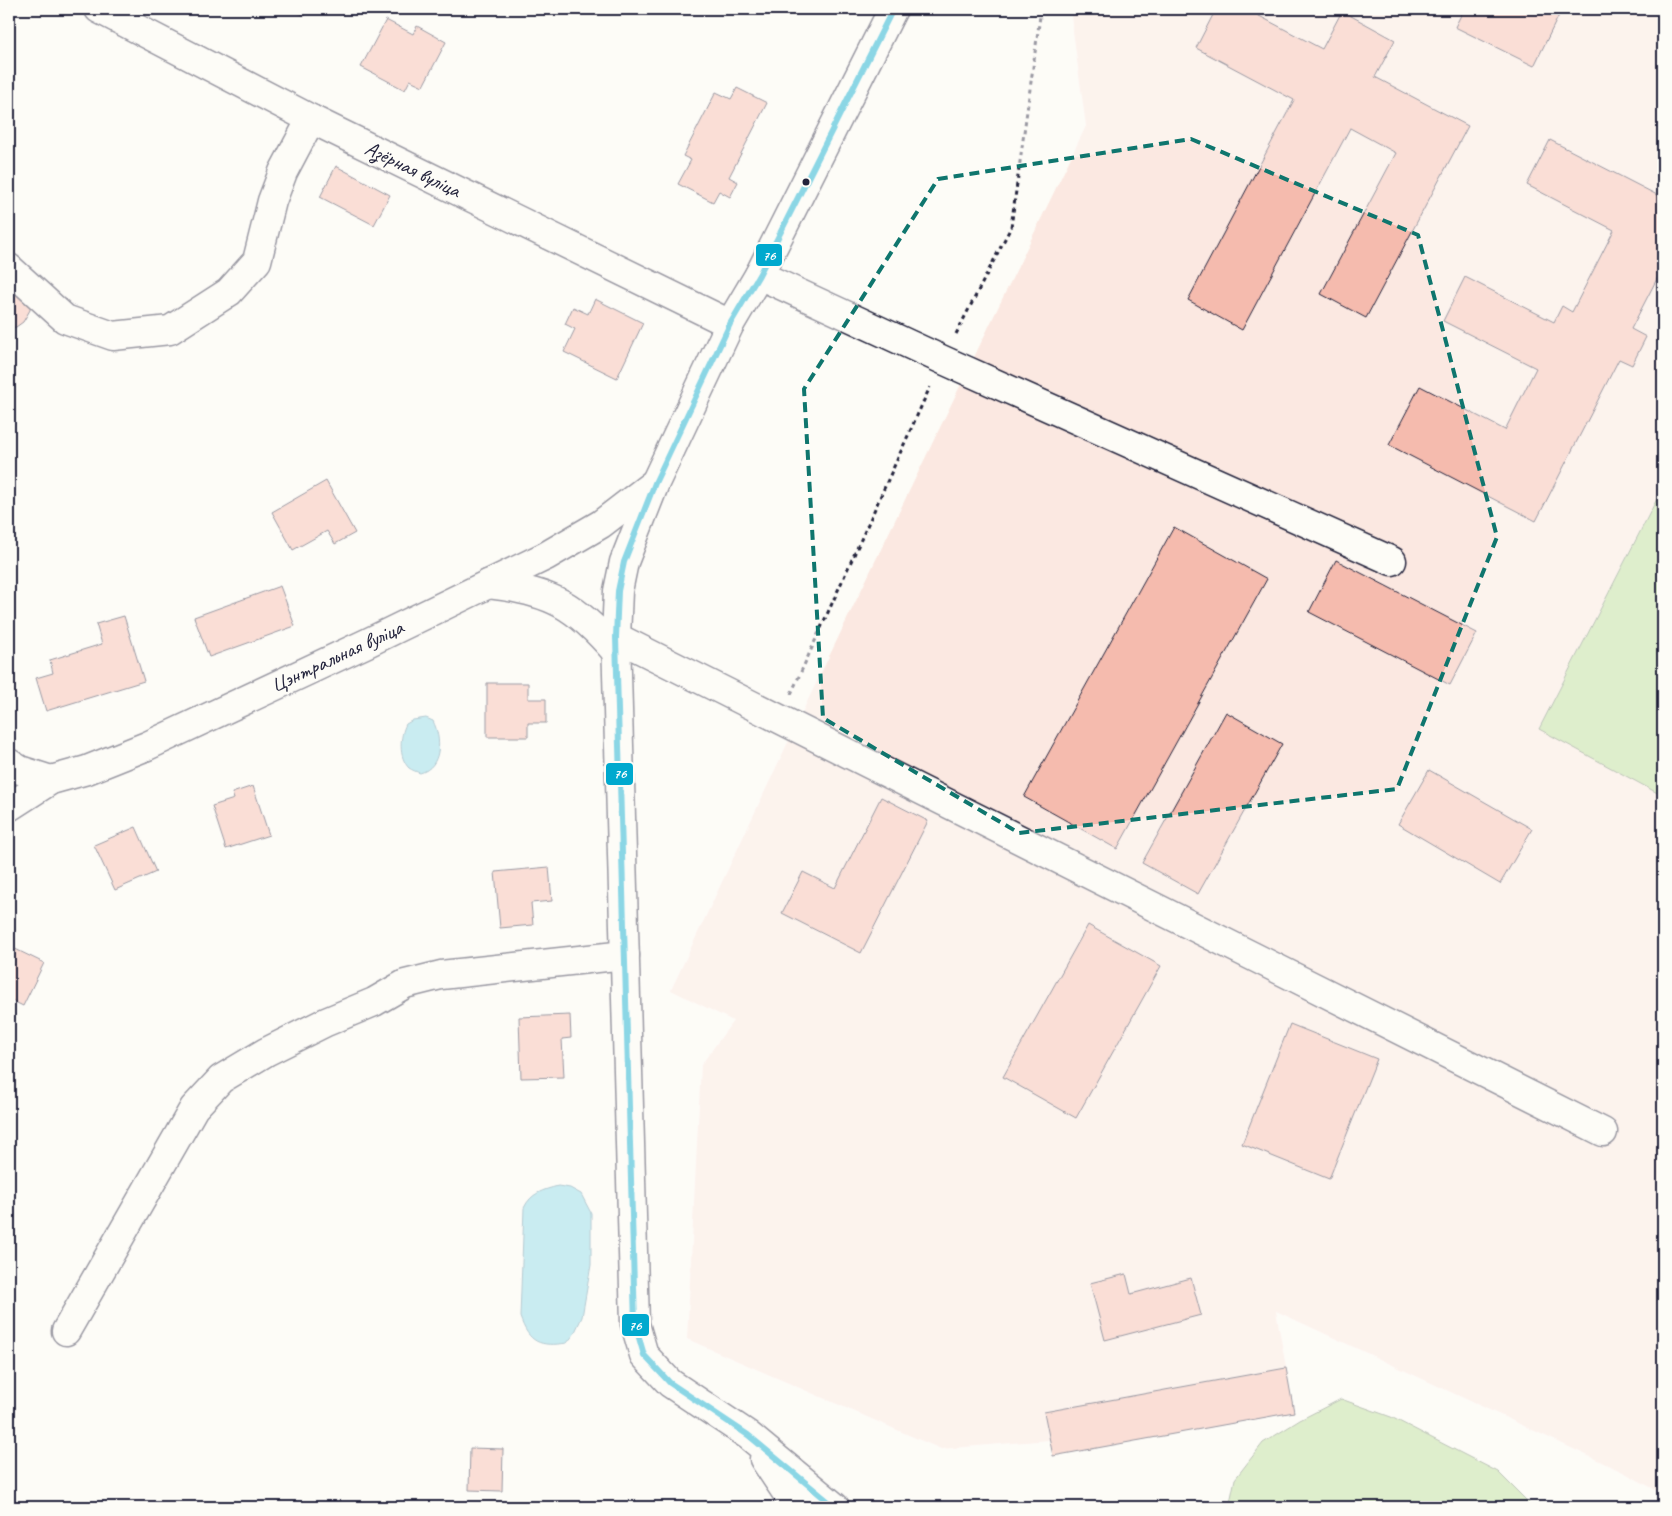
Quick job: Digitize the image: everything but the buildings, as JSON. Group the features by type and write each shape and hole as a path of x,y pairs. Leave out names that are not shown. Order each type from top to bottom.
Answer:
{"street":[{"name":"Азёрная вуліца","path":"100,9 311,119 730,324"},
{"name":"Цэнтральная вуліца","path":"835,1507 748,1435 670,1383 644,1354 635,1324 616,645 618,591 624,562 655,483 730,324 759,275 893,9"},
{"path":"9,268 65,319 114,336 170,330 228,292 257,261 272,201 283,172 311,119"},
{"path":"759,275 943,360 1392,561"},
{"name":"Цэнтральная вуліца","path":"9,808 51,780 87,770 140,749 367,643 546,556 601,524 655,483"},
{"path":"488,584 530,590 568,606 616,645 1603,1132"},
{"path":"9,764 20,770 51,780"},
{"path":"66,1332 194,1108 221,1079 266,1052 326,1022 374,1002 405,984 450,974 625,956"},
{"path":"748,1435 796,1507"}],"highlighted area":[{"path":"1191,139 1418,235 1497,537 1397,789 1019,833 823,718 804,389 938,179"}],"shaded area":[{"path":"1070,9 1663,9 1663,486 1539,728 1663,796 1663,1494 1625,1473 1276,1311 1294,1412 1053,1456 1049,1440 941,1449 687,1339 701,1065 733,1021 671,990 807,702 1086,126"}],"green space":[{"path":"1663,487 1663,796 1539,729"},
{"path":"1341,1399 1391,1417 1498,1472 1533,1507 1229,1507 1235,1479 1263,1443 1300,1420"}],"water":[{"path":"426,718 433,721 439,744 433,765 420,773 409,768 405,763 401,740 406,724 413,720"},
{"path":"558,1186 570,1188 581,1194 591,1213 591,1265 582,1317 574,1334 567,1343 550,1344 532,1338 523,1326 520,1317 524,1208 534,1196 542,1191"}],"transit line":[{"name":"76","path":"835,1507 748,1435 670,1383 644,1355 635,1324 616,637 618,591 624,562 655,483 730,324 759,275 893,9"}]}
